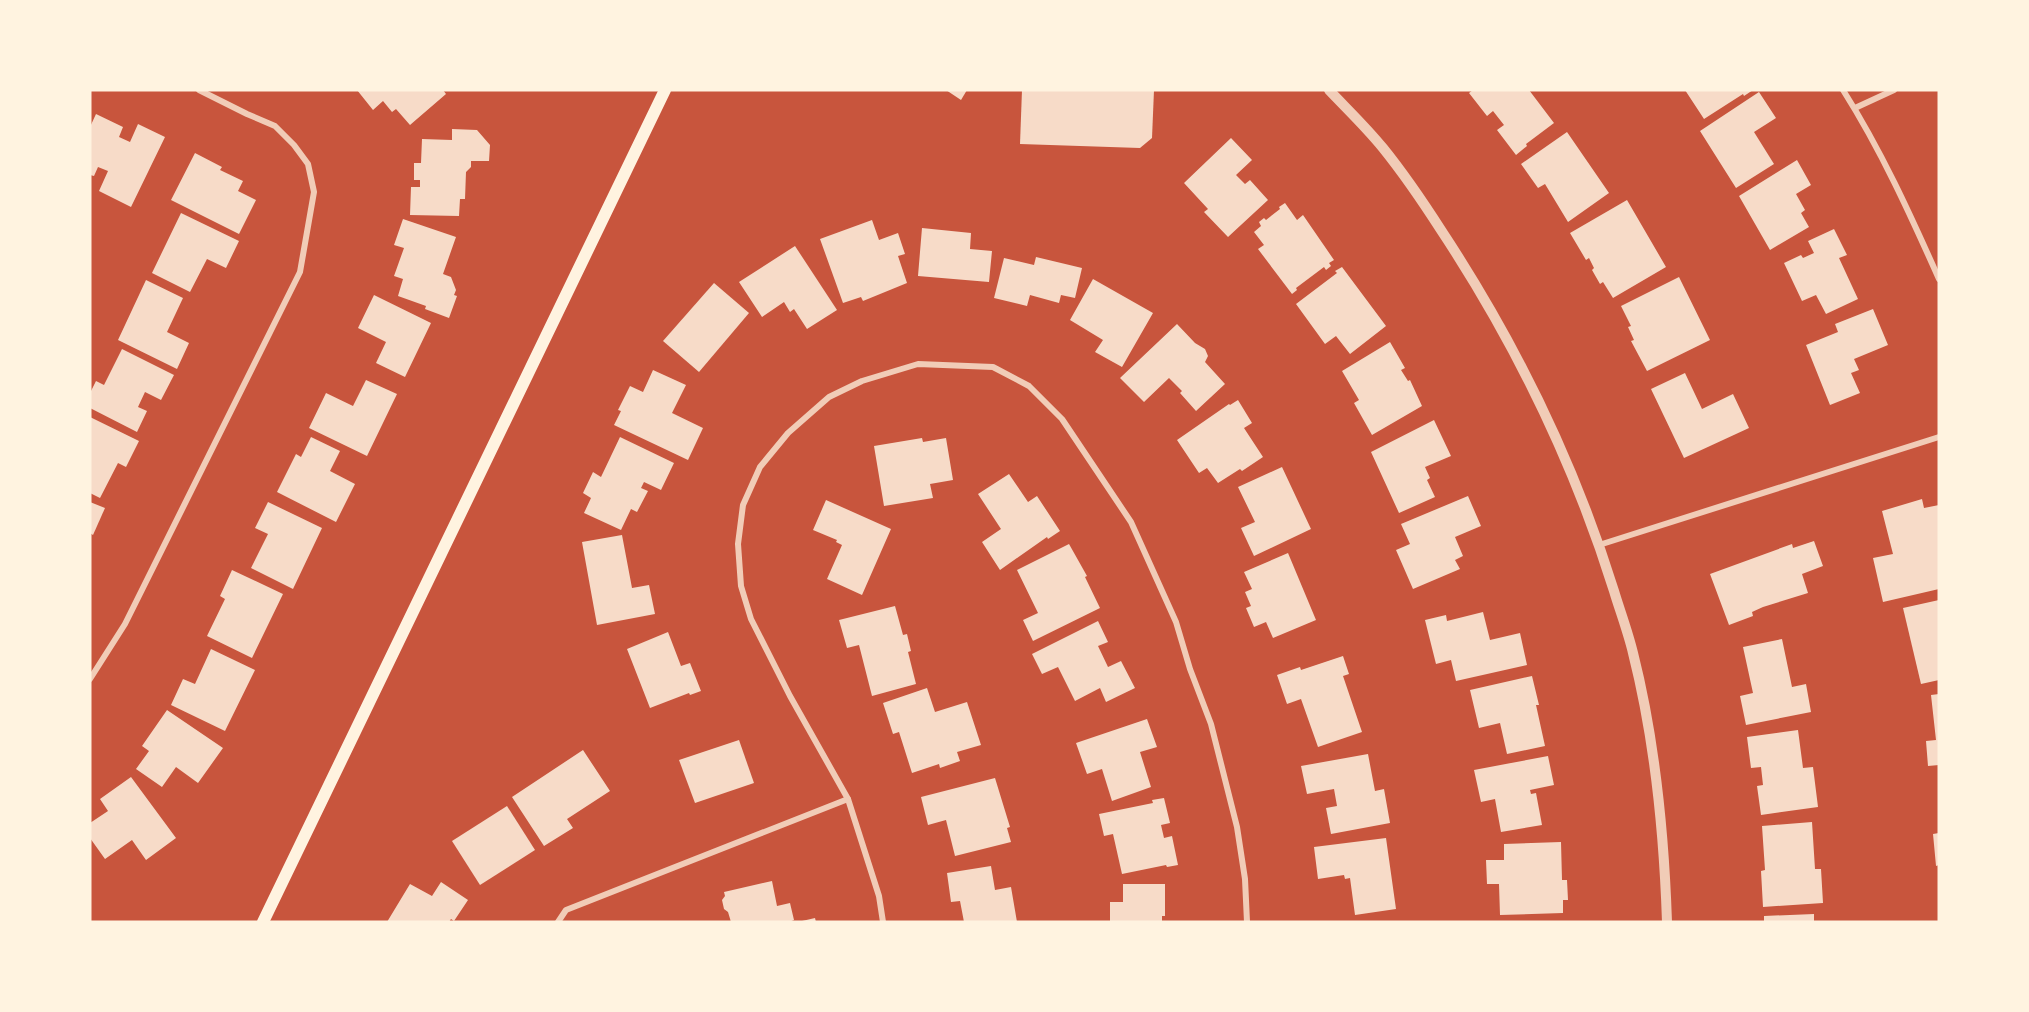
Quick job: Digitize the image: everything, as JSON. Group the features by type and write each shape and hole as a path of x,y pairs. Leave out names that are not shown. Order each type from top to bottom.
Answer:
{"main road":[{"path":"263,922 665,90"}],"street":[{"path":"90,680 125,624 300,272 305,245 314,192 308,164 294,145 275,126 199,90"},
{"path":"1329,90 1382,147 1421,199 1490,309 1550,424 1599,545 1633,652 1654,763 1668,922"},
{"path":"1843,90 1855,108 1903,200 1939,279"},
{"path":"1855,108 1894,90"},
{"path":"883,922 879,896 848,799 790,696 751,619 741,586 738,544 743,505 760,467 788,433 829,397 862,381 918,364 993,367 1029,386 1062,419 1131,522 1176,622 1190,669 1212,724 1237,827 1245,879 1247,922"},
{"path":"1599,545 1939,437"},
{"path":"558,922 566,910 848,799"}],"building":[{"path":"357,90 443,90 446,94 410,125 396,109 392,112 383,101 373,110"},
{"path":"946,90 967,90 961,100"},
{"path":"1022,90 1154,90 1152,138 1140,148 1020,144"},
{"path":"1473,90 1529,90 1554,123 1526,144 1527,146 1516,155 1497,130 1504,125 1493,111 1487,116 1469,93"},
{"path":"1685,90 1753,90 1704,119"},
{"path":"1759,92 1776,118 1754,132 1774,164 1736,188 1700,131"},
{"path":"96,114 123,127 119,137 130,142 138,124 165,137 131,207 99,191 108,171 98,167 94,176 90,175 90,127"},
{"path":"452,129 477,130 490,145 489,161 471,161 471,167 466,172 465,199 460,199 459,216 410,215 411,187 420,187 420,180 414,180 414,163 421,163 422,139 452,140"},
{"path":"1567,132 1609,193 1568,222 1545,184 1538,188 1521,164"},
{"path":"1231,138 1252,160 1236,175 1245,184 1250,180 1268,200 1228,237 1204,212 1208,209 1184,183"},
{"path":"195,153 222,167 220,170 243,181 238,191 256,200 239,234 171,200"},
{"path":"1797,160 1811,185 1796,194 1805,210 1801,213 1809,227 1770,250 1739,196"},
{"path":"1627,200 1666,267 1613,298 1603,282 1600,284 1592,270 1594,268 1589,258 1586,260 1570,233"},
{"path":"1285,203 1297,220 1303,215 1334,260 1329,263 1331,266 1326,270 1324,267 1296,288 1297,290 1292,294 1258,249 1264,245 1254,232 1261,226 1259,222 1264,218 1266,220"},
{"path":"181,213 239,241 226,268 207,259 190,292 152,273"},
{"path":"403,219 456,237 443,274 451,277 456,290 454,295 457,296 449,318 425,309 426,306 398,296 403,279 394,276 404,248 394,245"},
{"path":"872,220 879,240 898,233 905,254 898,256 907,283 863,301 861,297 843,303 820,239"},
{"path":"922,228 971,233 970,249 992,251 989,282 918,276"},
{"path":"1834,229 1847,255 1839,258 1858,299 1826,314 1816,295 1802,301 1784,263 1801,255 1803,258 1814,253 1808,241"},
{"path":"795,246 837,310 807,329 794,309 790,312 784,302 762,317 739,282"},
{"path":"1036,257 1082,268 1075,298 1061,295 1059,303 1030,295 1027,306 994,298 1004,258 1034,265"},
{"path":"1342,267 1386,326 1350,354 1336,336 1325,344 1296,304"},
{"path":"1679,277 1710,340 1647,371 1631,341 1634,340 1628,327 1631,326 1621,306"},
{"path":"1093,279 1153,313 1122,367 1095,352 1103,340 1070,320"},
{"path":"146,280 183,298 167,332 189,343 177,369 118,340"},
{"path":"714,283 749,313 699,372 663,341"},
{"path":"374,295 431,323 405,377 376,363 386,342 358,328"},
{"path":"1873,309 1888,345 1854,359 1859,370 1851,373 1860,393 1830,405 1806,345 1838,332 1835,324"},
{"path":"1177,324 1195,343 1205,349 1208,356 1205,362 1225,384 1196,411 1180,393 1182,391 1169,378 1144,402 1120,378"},
{"path":"1390,342 1405,368 1401,370 1408,381 1410,380 1422,406 1372,435 1354,403 1359,400 1342,371"},
{"path":"122,349 174,375 161,400 145,392 138,407 147,411 137,432 90,408 90,393 96,381 104,385"},
{"path":"653,370 686,385 672,413 703,428 688,460 614,425 621,411 618,410 630,386 643,392"},
{"path":"1685,373 1702,409 1733,394 1749,428 1684,458 1651,389"},
{"path":"366,380 397,394 367,456 309,428 326,393 353,406"},
{"path":"1238,400 1252,423 1244,428 1263,457 1218,483 1207,468 1199,473 1177,440"},
{"path":"90,417 139,441 126,467 118,463 100,498 90,493"},
{"path":"1434,420 1451,456 1425,467 1430,478 1427,480 1435,497 1399,513 1371,452"},
{"path":"311,437 340,451 330,471 355,484 336,522 277,492 296,454 301,457"},
{"path":"620,437 674,463 661,490 644,482 641,488 648,491 637,512 631,509 621,530 584,513 591,498 583,493 593,472 601,477"},
{"path":"922,438 923,442 946,438 953,480 930,484 933,498 884,506 874,446"},
{"path":"1282,467 1311,529 1254,556 1241,528 1255,522 1238,487"},
{"path":"1009,474 1028,502 1037,496 1060,531 1048,539 1047,537 1000,570 982,542 1001,529 978,494"},
{"path":"1468,496 1481,526 1455,537 1463,556 1455,560 1460,569 1413,589 1396,550 1410,544 1401,524"},
{"path":"1922,499 1924,508 1939,505 1939,589 1883,602 1873,558 1893,554 1882,511"},
{"path":"826,500 891,529 862,595 827,579 842,545 836,542 837,540 813,530"},
{"path":"90,502 105,508 93,535 90,533"},
{"path":"268,502 322,528 293,589 251,568 268,534 255,528"},
{"path":"622,535 632,588 649,585 655,614 597,625 582,542"},
{"path":"1814,541 1823,566 1802,574 1808,593 1763,607 1752,612 1753,616 1729,625 1710,574 1792,544 1793,548"},
{"path":"1069,544 1087,576 1085,577 1100,608 1033,641 1023,620 1038,613 1017,570"},
{"path":"1288,553 1316,620 1273,638 1266,622 1254,627 1246,608 1251,606 1245,592 1252,589 1244,572"},
{"path":"232,570 283,594 252,658 207,636 225,599 220,596"},
{"path":"1939,600 1939,680 1921,684 1903,608"},
{"path":"895,606 903,635 907,634 911,651 908,652 916,684 872,696 859,645 847,648 839,620"},
{"path":"1483,612 1490,640 1520,633 1527,665 1456,681 1451,660 1436,664 1425,620 1446,615 1447,621"},
{"path":"1098,621 1108,642 1098,646 1108,667 1121,661 1135,688 1106,702 1100,688 1075,701 1058,667 1042,674 1032,654"},
{"path":"668,632 681,666 690,663 701,691 690,695 689,693 650,708 627,649"},
{"path":"1782,639 1792,687 1806,684 1811,712 1746,725 1740,696 1753,693 1743,647"},
{"path":"211,649 255,670 225,731 171,705 183,679 195,684"},
{"path":"1343,656 1349,674 1343,676 1362,732 1318,747 1301,699 1287,704 1277,675 1300,667 1301,670"},
{"path":"1532,676 1545,746 1507,754 1500,723 1479,728 1470,690"},
{"path":"927,688 935,712 967,702 981,745 957,752 960,761 940,768 939,764 912,773 899,732 893,734 883,703"},
{"path":"1939,694 1939,765 1928,766 1926,741 1936,740 1931,695"},
{"path":"167,710 223,748 198,783 176,767 162,787 136,769 149,751 142,746"},
{"path":"1147,719 1157,747 1140,752 1151,787 1112,801 1102,769 1087,774 1076,743"},
{"path":"1798,730 1803,768 1813,767 1818,807 1761,815 1757,786 1763,785 1761,767 1751,768 1747,737"},
{"path":"739,740 754,783 695,803 679,760"},
{"path":"583,750 610,791 567,819 573,828 544,846 512,797"},
{"path":"1368,754 1375,791 1384,789 1390,823 1331,834 1326,808 1337,806 1334,789 1307,794 1301,766"},
{"path":"1548,756 1554,785 1530,790 1531,794 1536,793 1542,825 1501,832 1495,799 1481,802 1474,770"},
{"path":"131,777 176,838 146,860 132,840 105,859 90,838 90,823 108,811 100,799"},
{"path":"995,778 1010,827 1007,828 1011,842 955,856 946,820 928,825 921,797"},
{"path":"1164,798 1170,823 1161,825 1164,838 1172,836 1178,865 1167,867 1166,865 1122,874 1113,834 1104,836 1099,814 1153,803 1152,800"},
{"path":"507,806 535,850 480,885 452,841"},
{"path":"1812,822 1815,869 1821,869 1823,903 1763,907 1761,871 1765,870 1762,826"},
{"path":"1939,833 1939,865 1936,866 1933,834"},
{"path":"1386,838 1396,909 1355,915 1350,878 1345,879 1344,875 1318,879 1314,847"},
{"path":"1561,842 1562,880 1567,880 1568,900 1563,900 1563,913 1500,915 1499,884 1487,884 1486,860 1504,860 1504,844"},
{"path":"991,866 995,890 1011,887 1017,922 964,922 960,901 951,902 947,873"},
{"path":"772,881 777,906 790,903 794,920 789,922 731,922 728,912 724,909 722,900 725,896 724,892"},
{"path":"441,882 468,900 454,921 451,919 449,922 387,922 410,884 432,896"},
{"path":"1123,884 1165,884 1165,916 1162,916 1162,922 1110,922 1110,902 1123,902"},
{"path":"1814,914 1814,922 1764,922 1764,916"},
{"path":"815,918 816,922 802,922 802,921"}]}
